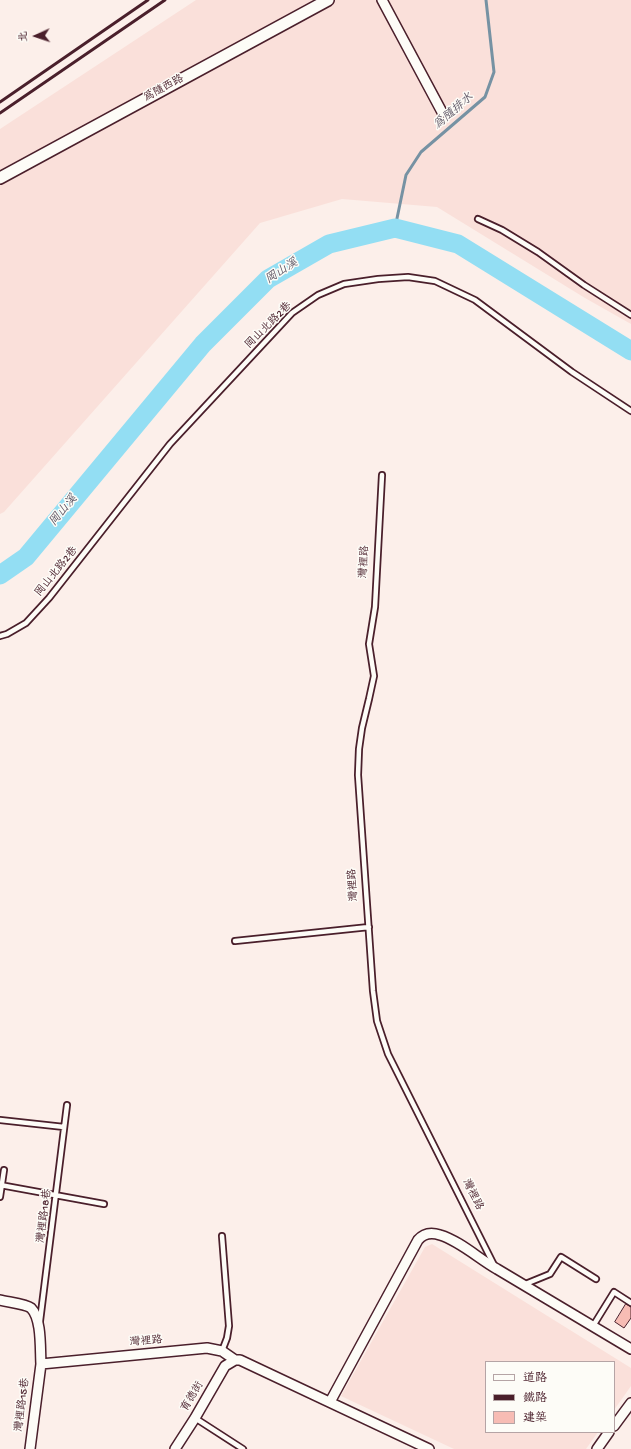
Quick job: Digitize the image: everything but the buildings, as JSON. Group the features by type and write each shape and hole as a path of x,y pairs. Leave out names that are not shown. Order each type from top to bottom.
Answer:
{"street":[{"name":"為隨西路","path":"0,178 328,0"},
{"path":"382,0 442,112"},
{"path":"330,1402 418,1240 423,1235 429,1233 438,1234 449,1238 496,1269 631,1349"},
{"path":"0,1300 31,1308 40,1330 41,1364"},
{"name":"灣裡路","path":"41,1364 207,1348 222,1350"},
{"path":"222,1350 235,1360 240,1360 429,1449"},
{"name":"育德街","path":"175,1449 225,1366 235,1360"},
{"name":"灣裡路15巷","path":"30,1449 41,1364"},
{"path":"615,1425 631,1403"},
{"path":"596,1449 608,1433"}],"lane":[{"path":"478,219 502,230 538,252 584,285 631,315"},
{"name":"岡山北路2巷","path":"0,636 7,634 26,623 48,598 170,444 292,312 318,295 344,284 378,279 408,277 435,281 475,300 572,372 631,411"},
{"name":"灣裡路","path":"382,475 375,607 369,644 374,676 370,699 362,728 358,756 368,927 377,1021 388,1054 496,1269"},
{"path":"235,941 368,927"},
{"name":"灣裡路18巷","path":"40,1330 67,1105"},
{"path":"0,1120 64,1127"},
{"path":"0,1197 4,1170"},
{"path":"1,1186 56,1194 104,1204"},
{"path":"222,1236 229,1326 227,1338 222,1350"},
{"path":"523,1285 550,1274 561,1256 596,1279"},
{"path":"593,1326 614,1292 631,1303"},
{"path":"195,1418 243,1449"}],"shaded area":[{"path":"196,0 631,0 631,324 585,298 437,207 342,199 260,223 4,512 0,514 0,129"},
{"path":"432,1244 631,1368 631,1386 615,1409 615,1361 485,1361 485,1433 597,1433 586,1449 454,1449 341,1396 425,1247"}],"waterway":[{"name":"為隨排水","path":"395,228 406,175 421,152 485,97 494,72 486,0"},
{"name":"岡山溪","path":"0,575 26,557 203,344 268,279 329,244 395,228 458,244 631,351"}],"railway":[{"path":"0,102 148,0"},
{"path":"0,113 165,0"}]}
